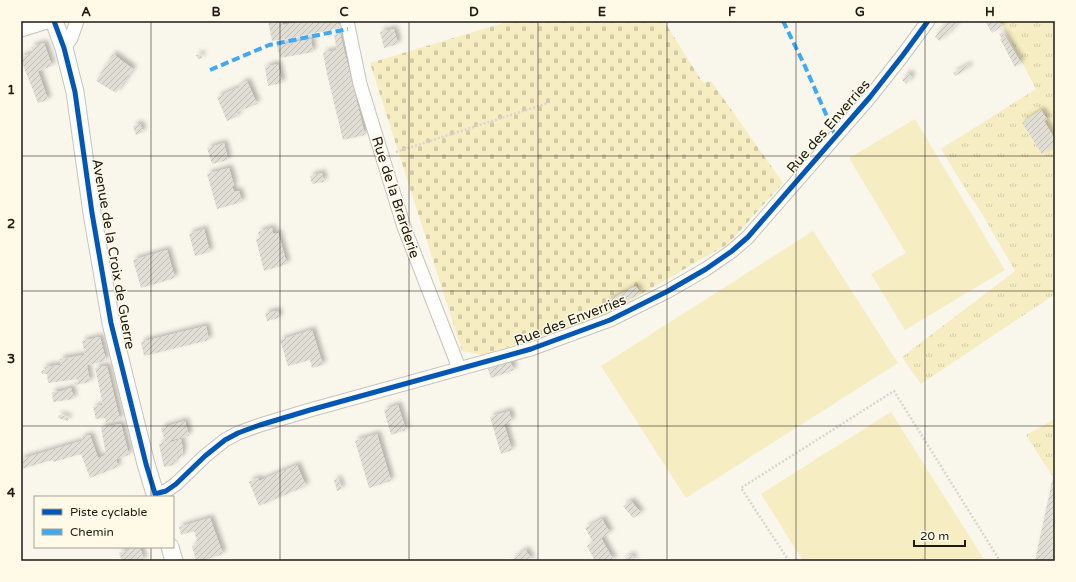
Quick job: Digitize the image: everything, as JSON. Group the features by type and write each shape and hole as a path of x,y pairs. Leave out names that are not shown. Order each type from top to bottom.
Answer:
{"street":[{"path":"21,30 50,21"},
{"name":"Avenue de la Croix de Guerre","path":"54,21 62,43 75,92 92,213 111,323 155,496"},
{"path":"62,43 71,38 77,21"},
{"name":"Rue de la Brarderie","path":"346,21 360,84 404,227 459,368"},
{"name":"Rue des Enverries","path":"155,496 176,484 205,456 225,440 238,433 310,410 530,349 610,320 668,291 706,269 732,251 748,237 870,97 903,56 928,21"},
{"path":"170,548 174,561"}],"path":[{"path":"382,156 548,103"},
{"path":"789,561 741,488 894,391 1000,561"}],"green space":[{"path":"510,21 664,21 703,83 711,81 783,183 728,244 596,320 482,355 462,351 370,63"},
{"path":"1000,21 1055,21 1055,294 921,384 902,357 1015,271 981,212 941,149 1036,89"},
{"path":"915,119 1005,270 905,330 871,274 906,253 849,158"},
{"path":"813,231 898,363 686,498 601,366"},
{"path":"891,412 985,561 803,561 761,494"},
{"path":"1055,419 1055,477 1053,477 1026,435"}],"building":[{"path":"268,21 282,21 283,25 306,21 337,21 339,28 272,41"},
{"path":"947,21 959,21 940,41 935,37"},
{"path":"985,21 998,21 1002,26 992,33"},
{"path":"394,29 398,44 384,48 380,32"},
{"path":"1002,32 1021,63 1015,67 1000,39 1002,38 999,34"},
{"path":"340,34 365,135 343,140 323,53 337,50 334,35"},
{"path":"311,39 313,52 280,58 277,46"},
{"path":"44,43 52,66 38,71 48,100 38,103 21,57 33,53 31,47"},
{"path":"113,54 133,69 116,93 96,81"},
{"path":"201,54 202,58 198,59 196,55"},
{"path":"278,64 282,83 268,86 265,67"},
{"path":"968,65 969,68 955,76 953,73"},
{"path":"908,73 912,77 906,84 902,80"},
{"path":"247,81 257,104 237,112 238,116 227,121 217,97 240,87 239,85"},
{"path":"1041,110 1047,119 1044,121 1055,139 1055,145 1042,154 1022,123"},
{"path":"140,124 143,132 136,135 133,126"},
{"path":"224,143 228,160 212,164 207,148"},
{"path":"229,168 234,185 232,186 234,192 239,191 242,202 217,209 207,174"},
{"path":"322,173 324,182 312,184 310,176"},
{"path":"272,228 273,234 278,233 287,264 264,271 256,239 260,238 258,232"},
{"path":"204,229 210,252 195,256 189,234"},
{"path":"167,250 175,278 141,288 133,260"},
{"path":"636,286 640,293 610,310 606,302"},
{"path":"278,311 279,318 267,321 265,313"},
{"path":"206,326 209,340 144,356 141,342"},
{"path":"312,330 323,365 312,368 310,360 288,366 280,340"},
{"path":"100,337 106,361 87,365 90,382 75,385 74,382 78,382 78,379 48,383 47,374 42,374 41,371 45,370 44,367 61,365 60,359 85,355 82,341"},
{"path":"510,361 514,370 491,378 488,369"},
{"path":"107,366 120,420 106,422 105,418 96,419 93,407 103,405 95,368"},
{"path":"71,388 74,399 53,402 52,392"},
{"path":"398,405 406,430 391,435 384,410"},
{"path":"509,411 512,421 504,424 512,450 501,454 490,417"},
{"path":"59,415 69,418 68,421 58,418"},
{"path":"185,421 189,436 171,440 171,442 181,439 183,450 181,458 173,460 174,465 164,467 159,444 165,442 161,428"},
{"path":"121,424 129,455 116,459 118,467 90,478 81,454 53,462 52,460 21,469 21,459 82,441 81,438 90,435 98,458 106,455 101,427"},
{"path":"377,434 391,481 369,488 355,441"},
{"path":"297,465 306,486 259,506 249,482 258,478 259,481"},
{"path":"1053,477 1055,477 1055,561 1035,561"},
{"path":"338,479 342,489 337,491 334,480"},
{"path":"631,501 641,513 633,518 623,506"},
{"path":"210,518 223,554 202,561 196,561 192,546 198,544 194,531 181,535 179,527"},
{"path":"602,519 610,533 601,538 614,561 595,561 587,546 593,542 585,528"},
{"path":"129,548 140,548 144,561 122,561 119,553 130,550"},
{"path":"526,550 532,561 510,561 518,556 517,555"},
{"path":"631,555 635,561 621,561"}],"marked path":[{"path":"783,21 804,64 836,137"},
{"path":"210,70 269,45 348,29"}],"cycle path":[{"path":"54,21 64,48 75,92 92,213 111,323 146,464 156,496"},
{"path":"155,494 166,491 176,484 205,456 225,440 238,433 310,410 531,349 610,320 668,291 706,269 732,251 748,237 870,97 928,21"}]}
